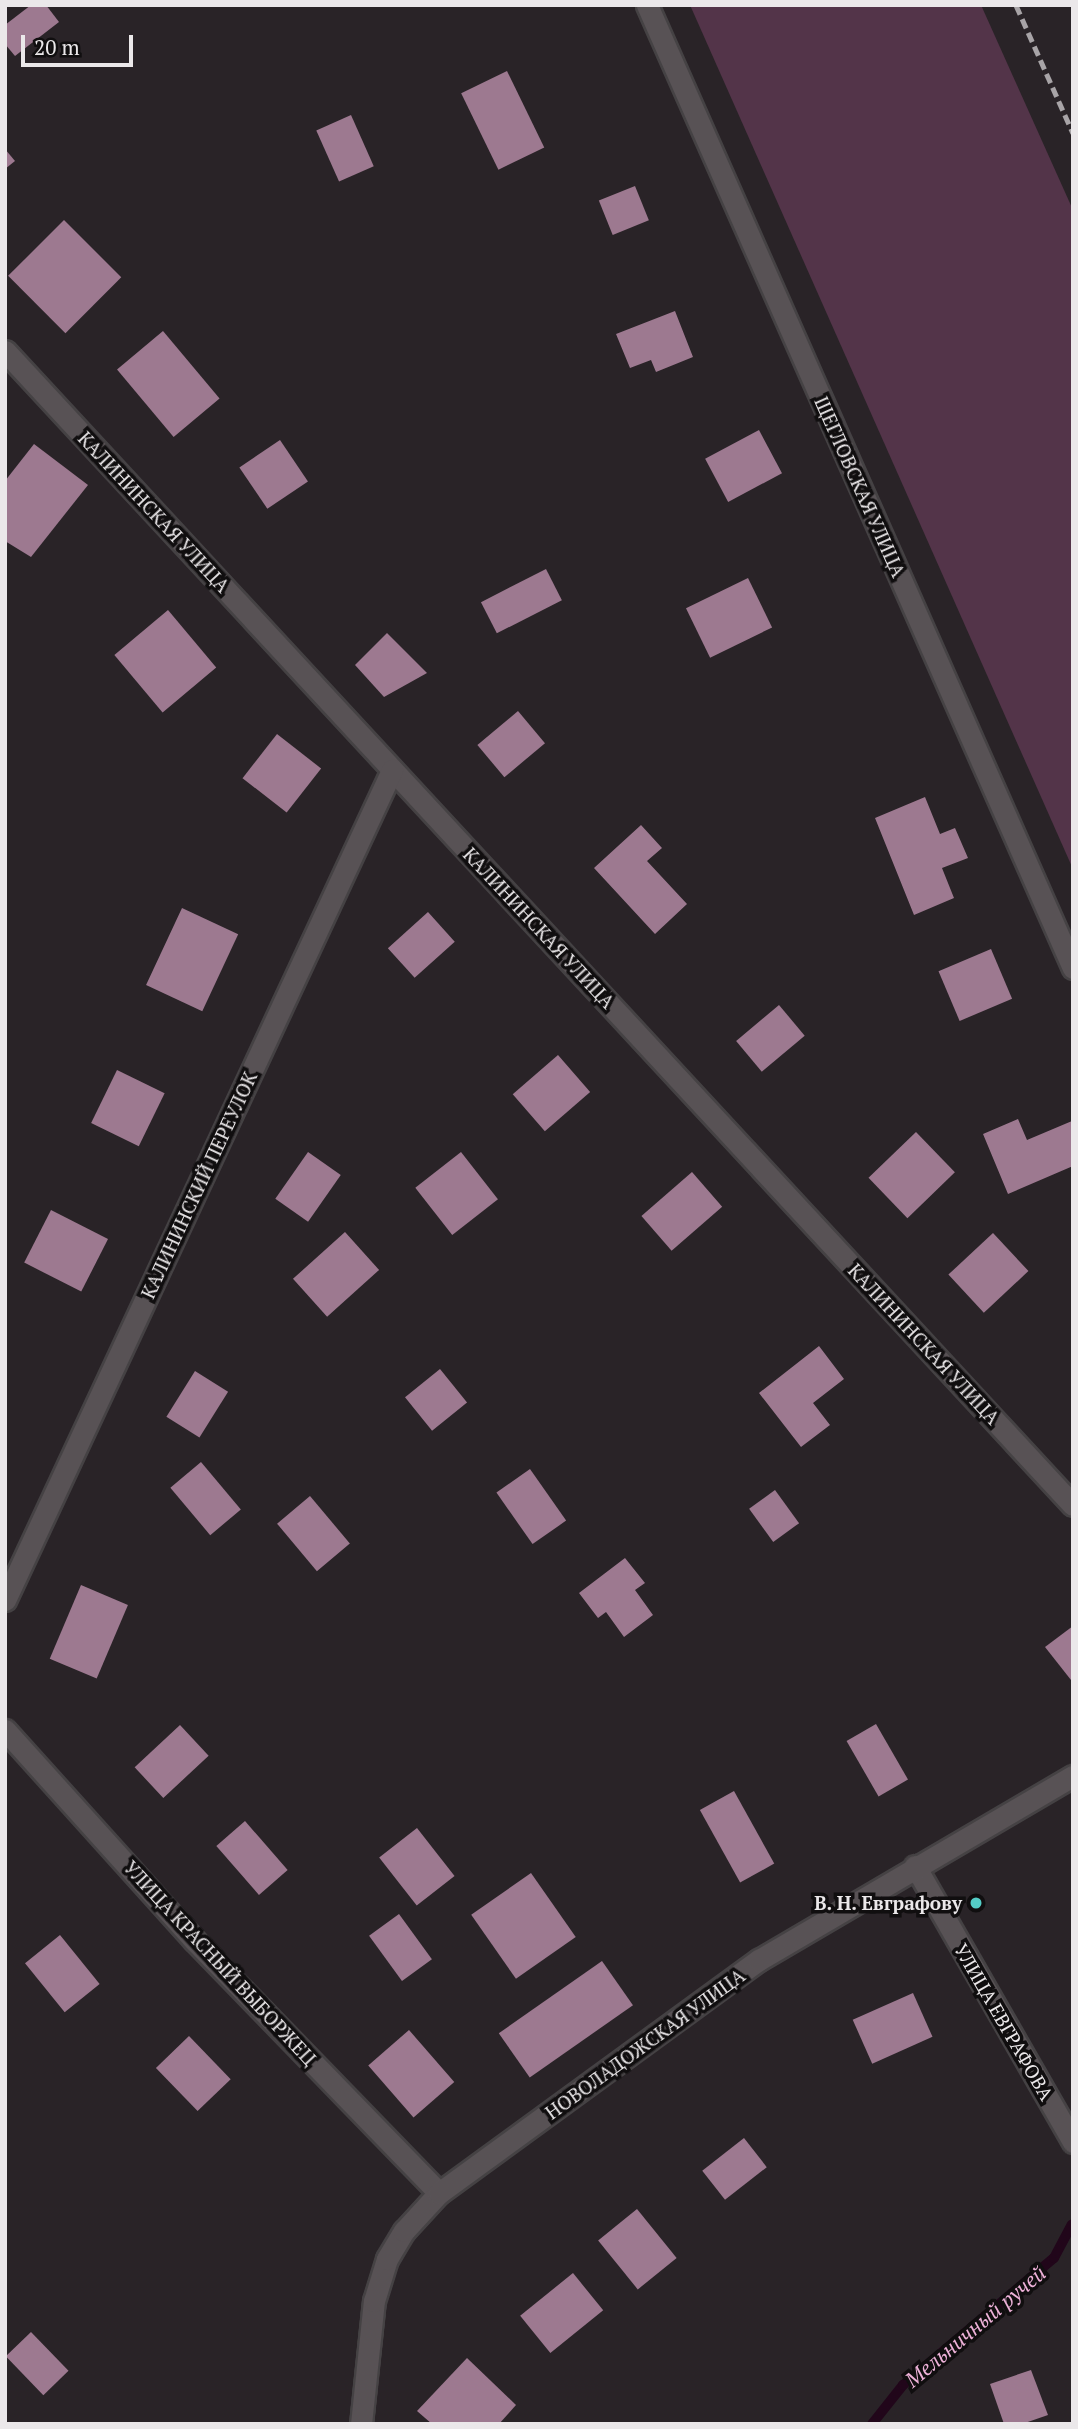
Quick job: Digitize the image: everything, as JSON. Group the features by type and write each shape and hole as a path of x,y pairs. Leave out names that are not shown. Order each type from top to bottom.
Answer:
{"street":[{"name":"ЩЕГЛОВСКАЯ УЛИЦА","path":"647,5 1073,968"},
{"name":"КАЛИНИНСКАЯ УЛИЦА","path":"5,351 1073,1505"},
{"name":"КАЛИНИНСКИЙ ПЕРЕУЛОК","path":"5,1600 392,769"},
{"name":"УЛИЦА КРАСНЫЙ ВЫБОРЖЕЦ","path":"5,1730 194,1940 439,2193"},
{"name":"НОВОЛАДОЖСКАЯ УЛИЦА","path":"360,2424 374,2301 387,2259 404,2231 439,2193 759,1960 915,1866 954,1849 1073,1776"},
{"name":"УЛИЦА ЕВГРАФОВА","path":"915,1866 1073,2142"}],"shaded area":[{"path":"690,5 981,5 1073,210 1073,869"}],"building":[{"path":"31,5 46,5 59,22 15,56 5,44 5,25"},
{"path":"507,71 544,147 498,170 461,93"},
{"path":"351,115 374,166 339,182 316,130"},
{"path":"5,149 15,161 5,169"},
{"path":"635,186 649,220 613,235 599,201"},
{"path":"64,220 121,277 65,333 8,276"},
{"path":"675,311 693,357 656,372 651,360 630,368 616,334"},
{"path":"163,331 220,398 174,437 117,370"},
{"path":"759,430 782,473 728,502 705,459"},
{"path":"280,440 308,481 267,509 239,467"},
{"path":"34,444 88,485 31,557 5,541 5,481"},
{"path":"546,569 562,600 497,633 481,602"},
{"path":"748,578 772,627 710,658 686,608"},
{"path":"168,610 216,667 163,712 114,655"},
{"path":"387,633 427,673 384,697 355,665"},
{"path":"518,711 545,743 504,777 477,745"},
{"path":"277,734 321,768 287,813 243,778"},
{"path":"925,797 940,834 955,828 968,858 942,868 954,898 914,915 875,818"},
{"path":"641,825 662,848 647,861 687,904 655,934 594,868"},
{"path":"182,908 238,934 202,1011 146,985"},
{"path":"428,912 455,942 415,978 388,948"},
{"path":"991,949 1012,999 960,1021 939,971"},
{"path":"779,1005 805,1036 762,1072 736,1041"},
{"path":"558,1055 590,1092 545,1131 513,1094"},
{"path":"117,1070 165,1093 139,1146 91,1123"},
{"path":"1018,1119 1027,1140 1072,1121 1073,1166 1008,1194 983,1134"},
{"path":"916,1132 955,1172 907,1218 869,1178"},
{"path":"308,1152 341,1175 308,1222 275,1199"},
{"path":"461,1152 498,1199 452,1235 415,1188"},
{"path":"692,1172 722,1207 672,1251 641,1216"},
{"path":"51,1210 108,1239 81,1292 24,1263"},
{"path":"345,1232 379,1270 327,1317 293,1279"},
{"path":"993,1233 1028,1271 984,1313 948,1275"},
{"path":"819,1346 844,1379 813,1403 830,1425 801,1447 759,1393"},
{"path":"440,1369 467,1402 432,1431 405,1397"},
{"path":"195,1371 228,1392 199,1437 166,1417"},
{"path":"201,1462 241,1509 210,1535 170,1488"},
{"path":"530,1469 566,1521 533,1544 496,1493"},
{"path":"775,1490 799,1523 773,1542 749,1509"},
{"path":"310,1496 350,1543 317,1571 277,1524"},
{"path":"625,1558 645,1583 635,1590 653,1615 624,1637 606,1612 598,1618 579,1593"},
{"path":"81,1585 128,1605 97,1679 50,1659"},
{"path":"1073,1626 1073,1679 1071,1680 1045,1647"},
{"path":"876,1724 908,1779 879,1796 847,1741"},
{"path":"180,1725 209,1756 163,1798 135,1767"},
{"path":"734,1791 774,1864 740,1883 700,1810"},
{"path":"245,1821 288,1870 259,1895 216,1846"},
{"path":"417,1828 455,1876 417,1906 379,1858"},
{"path":"531,1873 576,1937 516,1979 471,1915"},
{"path":"399,1914 432,1959 402,1981 369,1936"},
{"path":"60,1935 100,1984 65,2012 25,1963"},
{"path":"602,1961 633,2005 530,2078 499,2033"},
{"path":"913,1993 933,2037 872,2064 853,2020"},
{"path":"409,2030 454,2082 414,2118 368,2065"},
{"path":"189,2036 231,2079 198,2111 156,2068"},
{"path":"744,2138 767,2167 725,2200 702,2171"},
{"path":"637,2209 677,2258 638,2289 598,2240"},
{"path":"573,2273 603,2310 550,2353 520,2316"},
{"path":"31,2332 69,2371 43,2395 6,2356"},
{"path":"467,2358 516,2405 499,2424 432,2424 417,2411"},
{"path":"1031,2370 1048,2415 1022,2424 1004,2424 990,2384"}],"waterway":[{"name":"Мельничный ручей","path":"872,2424 903,2385 1054,2258 1072,2224"}],"railway":[{"path":"1016,5 1073,133"}],"place":[{"name":"В. Н. Евграфову","path":"976,1903"}]}
